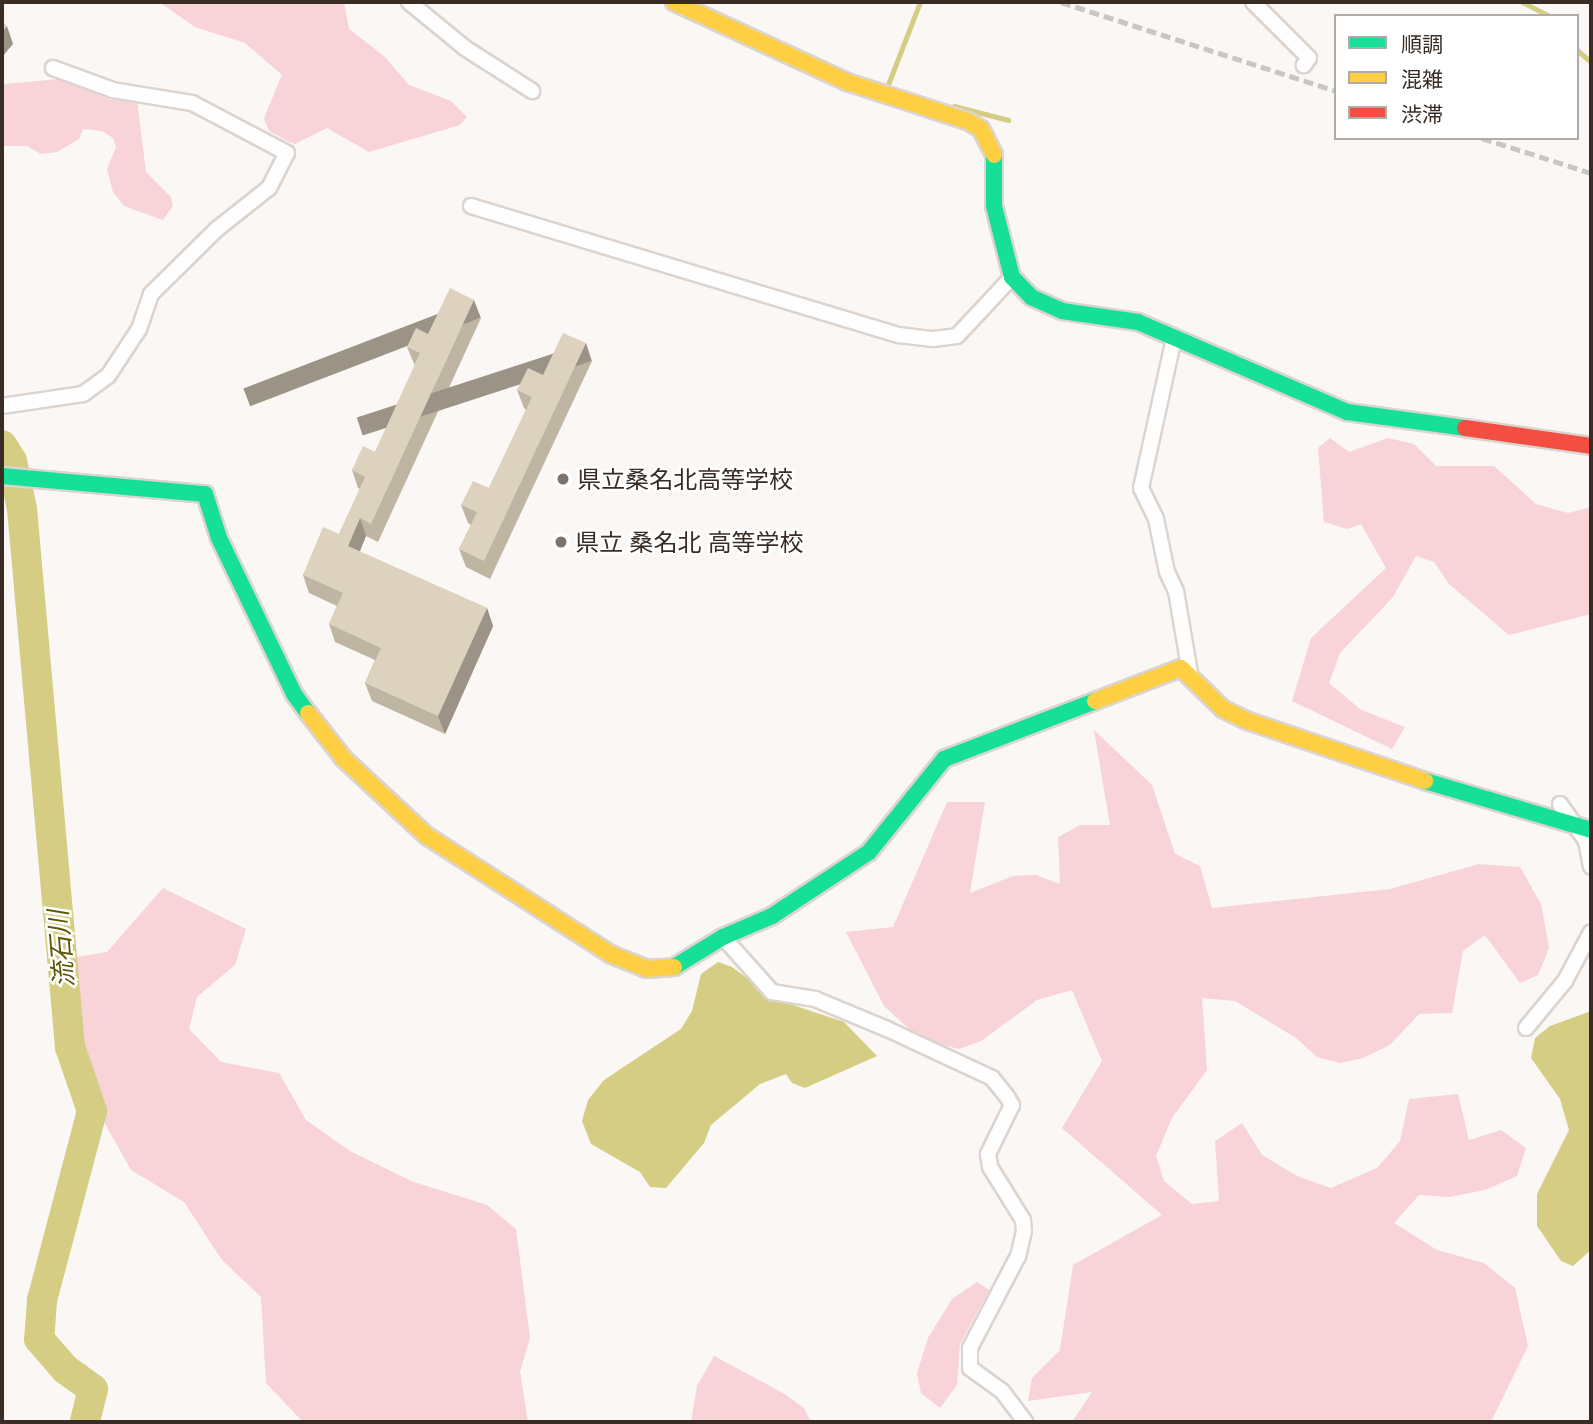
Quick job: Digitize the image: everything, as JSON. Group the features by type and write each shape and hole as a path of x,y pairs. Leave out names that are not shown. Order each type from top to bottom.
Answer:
{"street":[{"path":"409,2 465,48 532,91"},
{"path":"674,2 847,82 968,121 981,130 994,156 995,206 1012,277 1031,297 1062,311 1115,316 1174,338 1347,412 1591,446"},
{"path":"1253,2 1310,58 1304,65"},
{"path":"2,406 83,394 108,376 139,329 151,294 217,229 269,188 287,153 192,103 113,90 53,68"},
{"path":"471,206 898,335 933,339 957,336 1012,277"},
{"path":"1174,338 1141,488 1156,519 1167,572 1176,592 1190,673"},
{"path":"5,476 205,494 215,514 219,538 308,717 344,759 427,836 631,964 661,971 681,966 723,937 772,916 869,852 944,759 1181,668 1190,673 1206,695 1248,721 1472,797 1591,830"},
{"path":"1560,804 1586,841 1591,867"},
{"path":"1526,1028 1566,981 1591,932"},
{"path":"723,937 772,992 816,999 887,1029 992,1077 1006,1095 1012,1105 988,1154 990,1167 1023,1220 1024,1231 1018,1256 970,1348 970,1368 1002,1391 1025,1422"}],"shaded area":[{"path":"159,2 344,2 349,29 384,56 409,85 451,101 467,117 460,125 369,152 327,128 295,144 289,142 269,131 264,118 282,75 245,43 195,27"},
{"path":"2,78 5,84 59,79 111,100 130,96 137,100 146,172 171,197 173,206 163,220 124,206 113,192 107,169 116,147 113,138 102,131 83,129 79,139 57,152 41,154 27,146 2,146"},
{"path":"1330,438 1349,452 1388,438 1414,444 1436,466 1494,466 1536,504 1568,513 1591,507 1591,614 1509,635 1449,584 1434,562 1416,556 1393,597 1340,653 1329,683 1361,710 1405,727 1392,749 1292,701 1311,638 1386,568 1361,524 1347,529 1324,522 1318,448"},
{"path":"1094,730 1152,785 1175,854 1200,866 1212,908 1390,889 1479,864 1520,867 1541,904 1549,948 1538,975 1520,983 1485,935 1463,951 1452,1013 1419,1014 1390,1045 1363,1058 1340,1063 1317,1057 1296,1038 1235,1001 1202,998 1207,1070 1172,1118 1156,1156 1164,1181 1192,1204 1219,1201 1215,1141 1242,1123 1262,1155 1297,1176 1331,1188 1377,1168 1400,1141 1409,1099 1458,1094 1469,1140 1501,1130 1526,1148 1517,1176 1485,1190 1449,1197 1419,1195 1394,1223 1437,1250 1484,1263 1515,1288 1528,1346 1491,1422 1072,1422 1092,1392 1028,1401 1032,1378 1060,1350 1073,1265 1162,1215 1062,1128 1102,1061 1072,990 1037,1000 981,1041 959,1049 920,1039 884,1006 846,932 893,927 947,802 985,802 970,893 1013,876 1036,875 1060,884 1058,837 1080,825 1110,825"},
{"path":"163,888 246,929 235,965 197,997 189,1029 221,1062 279,1073 306,1120 350,1151 411,1181 487,1205 516,1229 530,1338 520,1372 528,1422 303,1422 266,1383 261,1297 222,1260 184,1202 131,1170 98,1111 74,1044 70,979 76,957 107,952"},
{"path":"718,962 732,967 775,999 844,1022 877,1056 805,1088 792,1083 786,1074 760,1084 711,1125 704,1143 666,1188 650,1187 640,1172 591,1144 582,1121 588,1100 604,1080 681,1029 692,1011 701,974"},
{"path":"1591,1011 1591,1250 1573,1266 1561,1261 1537,1226 1537,1194 1569,1130 1560,1099 1531,1058 1535,1038 1550,1026"},
{"path":"977,1282 989,1290 960,1344 957,1385 940,1408 921,1393 917,1373 928,1338 952,1299"},
{"path":"714,1356 783,1393 804,1408 811,1422 691,1422 697,1386"}],"building":[{"path":"450,288 474,300 371,524 360,518 348,546 487,608 438,716 365,683 381,648 329,624 343,593 303,575 323,527 339,534 365,477 352,470 363,446 375,452 420,353 407,347 416,328 428,334"},
{"path":"563,333 586,343 484,561 459,549 477,512 461,505 473,481 489,488 532,397 517,390 528,368 543,375"}],"waterway":[{"path":"887,87 920,2"},
{"path":"1522,2 1545,14"},
{"path":"1579,52 1591,62"},
{"path":"954,106 1008,120"},
{"name":"流石川","path":"2,445 12,461 22,509 70,1047 92,1111 42,1300 39,1339 65,1369 93,1389 85,1422"}],"railway":[{"path":"1061,2 1334,90"},
{"path":"1488,140 1591,173"}],"traffic: fast":[{"path":"994,155 994,206 1012,277 1031,297 1062,311 1138,322 1347,412 1465,428"},
{"path":"2,476 205,494 219,538 294,694 308,713"},
{"path":"674,967 723,937 772,916 869,852 944,759 1095,701"},
{"path":"1425,781 1591,830"}],"traffic: slow":[{"path":"674,2 847,82 968,121 981,129 994,155"},
{"path":"1095,701 1181,668 1223,709 1248,721 1425,781"},
{"path":"308,713 344,759 427,836 610,954 647,969 674,967"}],"traffic: jam":[{"path":"1465,428 1591,446"}],"place":[{"name":"県立桑名北高等学校","path":"563,479"},
{"name":"県立 桑名北 高等学校","path":"561,542"}]}
